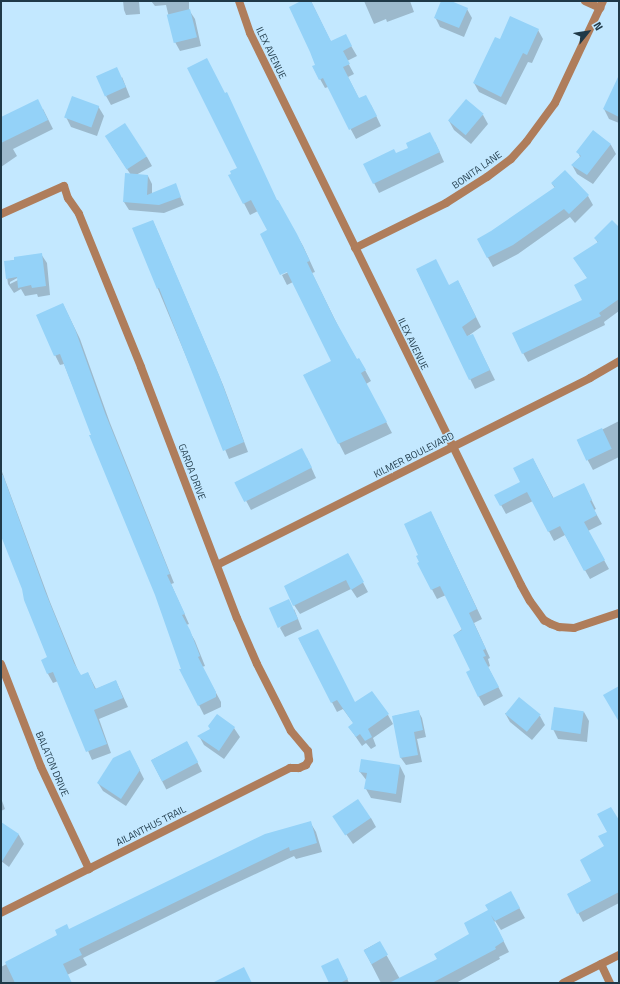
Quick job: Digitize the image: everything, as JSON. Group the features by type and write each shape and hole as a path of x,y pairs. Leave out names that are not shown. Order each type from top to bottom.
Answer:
{"street":[{"name":"ILEX AVENUE","path":"238,1 250,33 521,585 544,620 551,624 574,628 619,613"},
{"path":"586,1 601,4"},
{"name":"BONITA LANE","path":"355,248 446,203 487,177 511,159 537,129 555,103 601,4"},
{"name":"GARDA DRIVE","path":"1,214 64,186 68,198 79,214 135,352 237,618 257,664 291,731 308,751 309,760"},
{"name":"KILMER BOULEVARD","path":"217,565 590,378 619,362"},
{"name":"BALATON DRIVE","path":"1,664 41,767 89,869"},
{"name":"AILANTHUS TRAIL","path":"1,913 290,768 299,768 306,765 309,760"},
{"path":"563,983 619,955"},
{"path":"601,964 610,983"}],"building":[{"path":"301,1 311,1 331,41 346,34 352,46 343,51 350,64 343,67 359,98 366,95 377,116 349,130 323,78 319,80 312,66 315,65 310,52 289,7"},
{"path":"441,1 451,1 468,8 459,28 434,18"},
{"path":"190,9 197,37 174,43 167,15"},
{"path":"510,16 539,29 527,55 523,53 501,97 473,83 495,37 500,39"},
{"path":"207,58 225,93 227,92 277,200 297,234 310,261 307,262 334,318 357,359 359,358 366,370 361,373 387,422 338,444 303,375 331,361 287,272 280,275 260,234 267,230 251,200 243,204 228,175 231,174 230,171 237,168 187,68"},
{"path":"117,67 126,87 105,96 96,76"},
{"path":"619,75 619,117 603,109"},
{"path":"72,96 99,106 91,128 64,118"},
{"path":"38,99 48,120 1,143 1,117"},
{"path":"466,99 484,114 466,135 448,120"},
{"path":"125,123 147,157 127,170 105,136"},
{"path":"593,130 611,144 587,175 571,165 581,156 576,152"},
{"path":"430,132 440,152 373,184 363,164 394,149 396,153 408,148 406,143"},
{"path":"565,170 589,195 569,214 564,209 513,245 487,258 477,239 555,187 551,183"},
{"path":"125,173 148,175 147,195 176,183 181,197 159,205 123,202"},
{"path":"153,220 219,375 244,442 223,451 159,288 157,289 132,228"},
{"path":"612,220 619,227 619,299 599,313 601,316 522,354 512,333 582,300 574,285 587,278 573,258 598,242 594,238"},
{"path":"42,253 46,286 32,288 31,285 18,288 17,277 6,279 4,261 14,260 14,257"},
{"path":"436,259 449,285 458,280 476,317 462,327 467,336 473,334 490,370 469,380 416,269"},
{"path":"63,303 75,329 105,413 170,574 167,575 185,614 182,615 190,630 200,656 198,657 216,692 216,697 198,706 179,669 181,669 155,595 89,435 91,435 60,354 54,356 36,315"},
{"path":"602,428 612,449 586,461 577,440"},
{"path":"302,448 312,468 244,502 234,483"},
{"path":"533,458 553,498 584,483 592,500 590,501 597,515 584,522 605,560 584,571 560,526 548,532 527,492 500,506 494,495 520,482 513,468"},
{"path":"1,475 3,475 45,591 74,663 81,675 88,672 95,689 116,680 123,698 94,710 107,744 86,752 53,672 47,674 41,660 47,657 24,600 22,589 1,536"},
{"path":"431,511 477,609 469,613 486,649 483,650 486,656 483,657 499,687 478,697 466,672 470,670 453,635 462,630 440,586 431,590 417,563 419,562 416,556 418,555 404,524"},
{"path":"348,553 364,582 351,590 346,580 293,606 284,586"},
{"path":"289,599 298,619 278,628 269,608"},
{"path":"318,629 355,702 372,691 389,714 368,729 372,737 365,741 360,734 356,737 348,727 353,723 337,700 331,703 298,638"},
{"path":"619,686 619,722 603,695"},
{"path":"519,697 541,715 527,732 505,714"},
{"path":"554,707 584,711 581,734 551,730"},
{"path":"419,710 423,730 414,732 418,755 400,758 392,716"},
{"path":"217,714 235,727 219,751 197,736 210,729 208,726"},
{"path":"187,741 198,762 162,781 151,760"},
{"path":"130,750 140,770 121,799 97,783 113,758"},
{"path":"361,759 400,765 396,794 364,789 367,773 359,772"},
{"path":"358,799 371,818 345,835 332,816"},
{"path":"611,807 619,820 619,892 577,914 567,894 591,881 580,860 604,846 598,836 607,832 597,814"},
{"path":"311,821 317,843 290,851 289,847 79,949 82,955 63,964 72,983 15,983 5,962 57,935 55,930 67,924 69,929 265,834"},
{"path":"1,822 19,834 1,863"},
{"path":"511,891 520,908 495,921 491,915 504,941 495,947 496,949 432,983 389,983 437,959 434,954 469,934 464,923 488,910 485,905"},
{"path":"380,941 388,955 372,964 364,950"},
{"path":"338,958 348,979 340,983 329,983 321,966"},
{"path":"244,967 252,983 212,983"}]}
